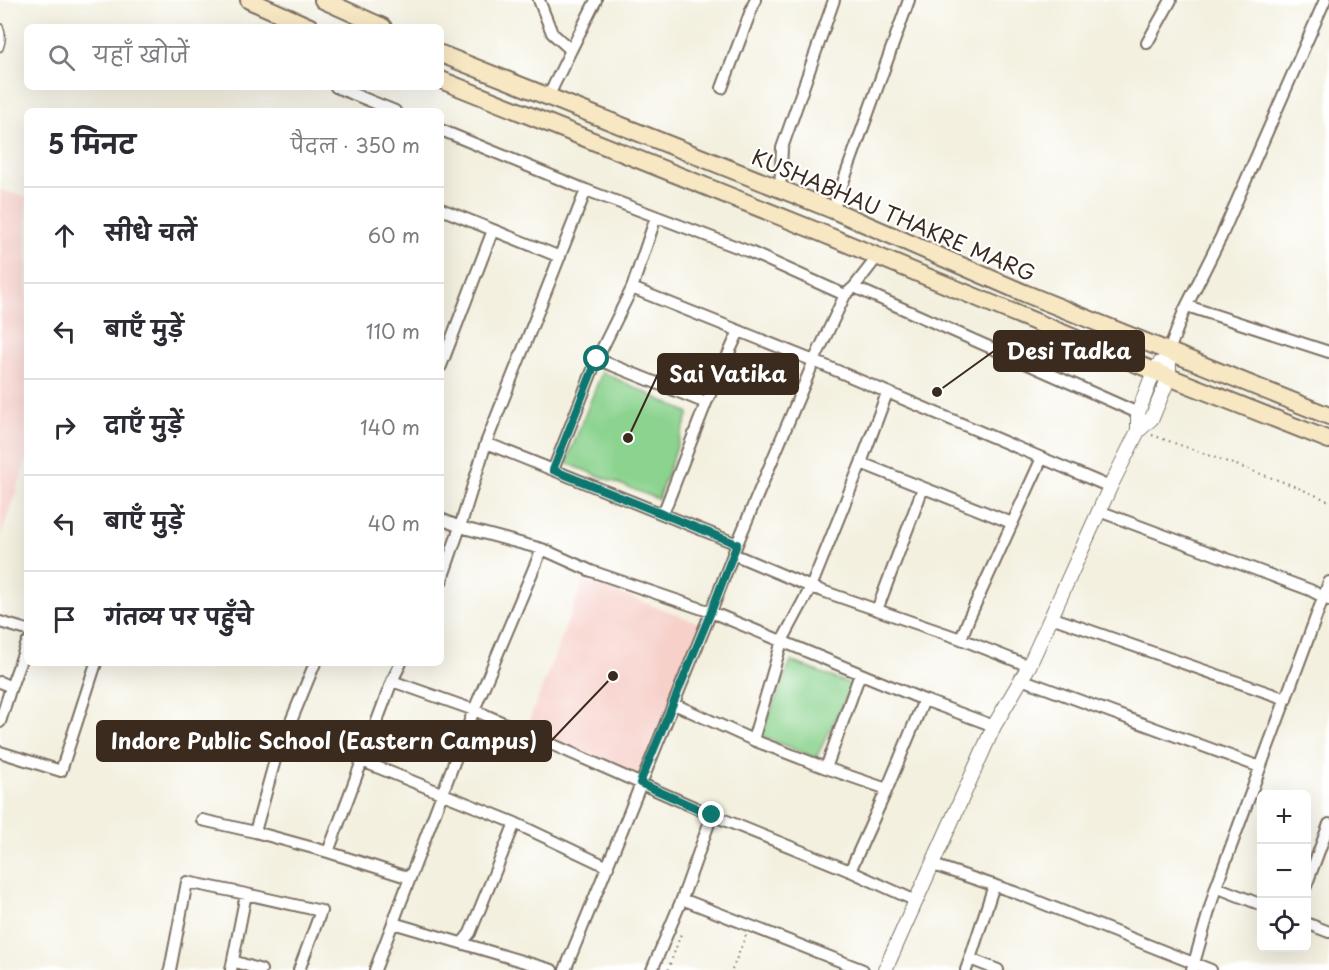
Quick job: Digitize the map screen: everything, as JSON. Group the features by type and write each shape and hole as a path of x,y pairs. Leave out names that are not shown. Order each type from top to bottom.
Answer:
{"main road":[{"path":"249,0 303,24"},
{"path":"323,0 354,7 379,24"},
{"name":"KUSHABHAU THAKRE MARG","path":"444,55 832,210 1024,293 1329,416"},
{"name":"KUSHABHAU THAKRE MARG","path":"444,81 878,256 1161,374 1329,440"}],"street":[{"path":"540,0 552,33 571,50"},
{"path":"548,97 596,0"},
{"path":"722,88 754,0"},
{"path":"780,189 782,148 834,0"},
{"path":"832,210 909,0"},
{"path":"1147,43 1171,0"},
{"path":"885,970 994,726 1029,666 1110,487 1138,431 1152,418 1161,374 1187,306 1221,237 1325,0"},
{"path":"343,90 388,108"},
{"path":"444,131 586,190 750,252 845,295"},
{"path":"444,573 486,443 586,190"},
{"path":"444,210 560,256"},
{"path":"553,470 597,359 632,288 656,217"},
{"path":"444,358 493,230"},
{"path":"565,970 735,549 814,361 845,295 878,256"},
{"path":"854,287 1138,413"},
{"path":"632,288 814,361 1110,487"},
{"path":"1187,306 1329,352"},
{"path":"663,514 706,403 739,331"},
{"path":"597,359 706,403"},
{"path":"1138,431 1138,413 1161,374"},
{"path":"753,740 782,641 811,587 887,393"},
{"path":"486,443 663,514 811,587 961,639 1029,666"},
{"path":"961,639 1042,458"},
{"path":"861,463 1012,524"},
{"path":"877,610 923,488"},
{"path":"1099,511 1310,590 1326,599"},
{"path":"444,520 460,527 542,549 591,572 711,612 924,700 994,726"},
{"path":"375,970 441,793 542,549"},
{"path":"1193,967 1216,887 1326,599 1329,582"},
{"path":"1051,617 1286,699"},
{"path":"0,622 24,629"},
{"path":"0,722 24,651"},
{"path":"0,752 61,771 95,666"},
{"path":"255,832 275,760 314,666"},
{"path":"328,852 400,666"},
{"path":"826,768 860,674"},
{"path":"1021,679 1260,767"},
{"path":"392,681 474,710 712,815 850,871 916,901"},
{"path":"0,682 11,687"},
{"path":"850,871 924,700"},
{"path":"674,704 753,740 887,789"},
{"path":"362,761 515,823 608,867"},
{"path":"652,970 682,899 712,815"},
{"path":"202,820 328,852 410,878"},
{"path":"462,943 470,933 515,823"},
{"path":"1311,873 1329,824"},
{"path":"933,865 1014,892 1193,967 1211,970"},
{"path":"170,970 187,882 321,911 299,970"},
{"path":"966,970 994,885"},
{"path":"1216,887 1257,903"},
{"path":"246,894 232,966 261,970"},
{"path":"682,899 862,970"},
{"path":"393,923 552,970"},
{"path":"1311,925 1329,932"},
{"path":"970,959 998,970"}],"lane":[{"path":"0,27 3,34 0,48"}],"path":[{"path":"1138,431 1289,484 1329,501"},
{"path":"668,970 683,930"},
{"path":"732,970 747,932"}],"shaded area":[{"path":"0,190 24,196 24,468 0,539"},
{"path":"584,580 702,624 640,775 526,729"}],"green space":[{"path":"602,372 689,413 658,499 566,463"},
{"path":"791,661 852,685 816,758 761,736"}],"place":[{"name":"Desi Tadka","path":"937,392"},
{"name":"Sai Vatika","path":"628,438"},
{"name":"Indore Public School (Eastern Campus)","path":"613,676"}],"route":[{"path":"597,359 553,470 737,544 640,783 712,815"}]}
